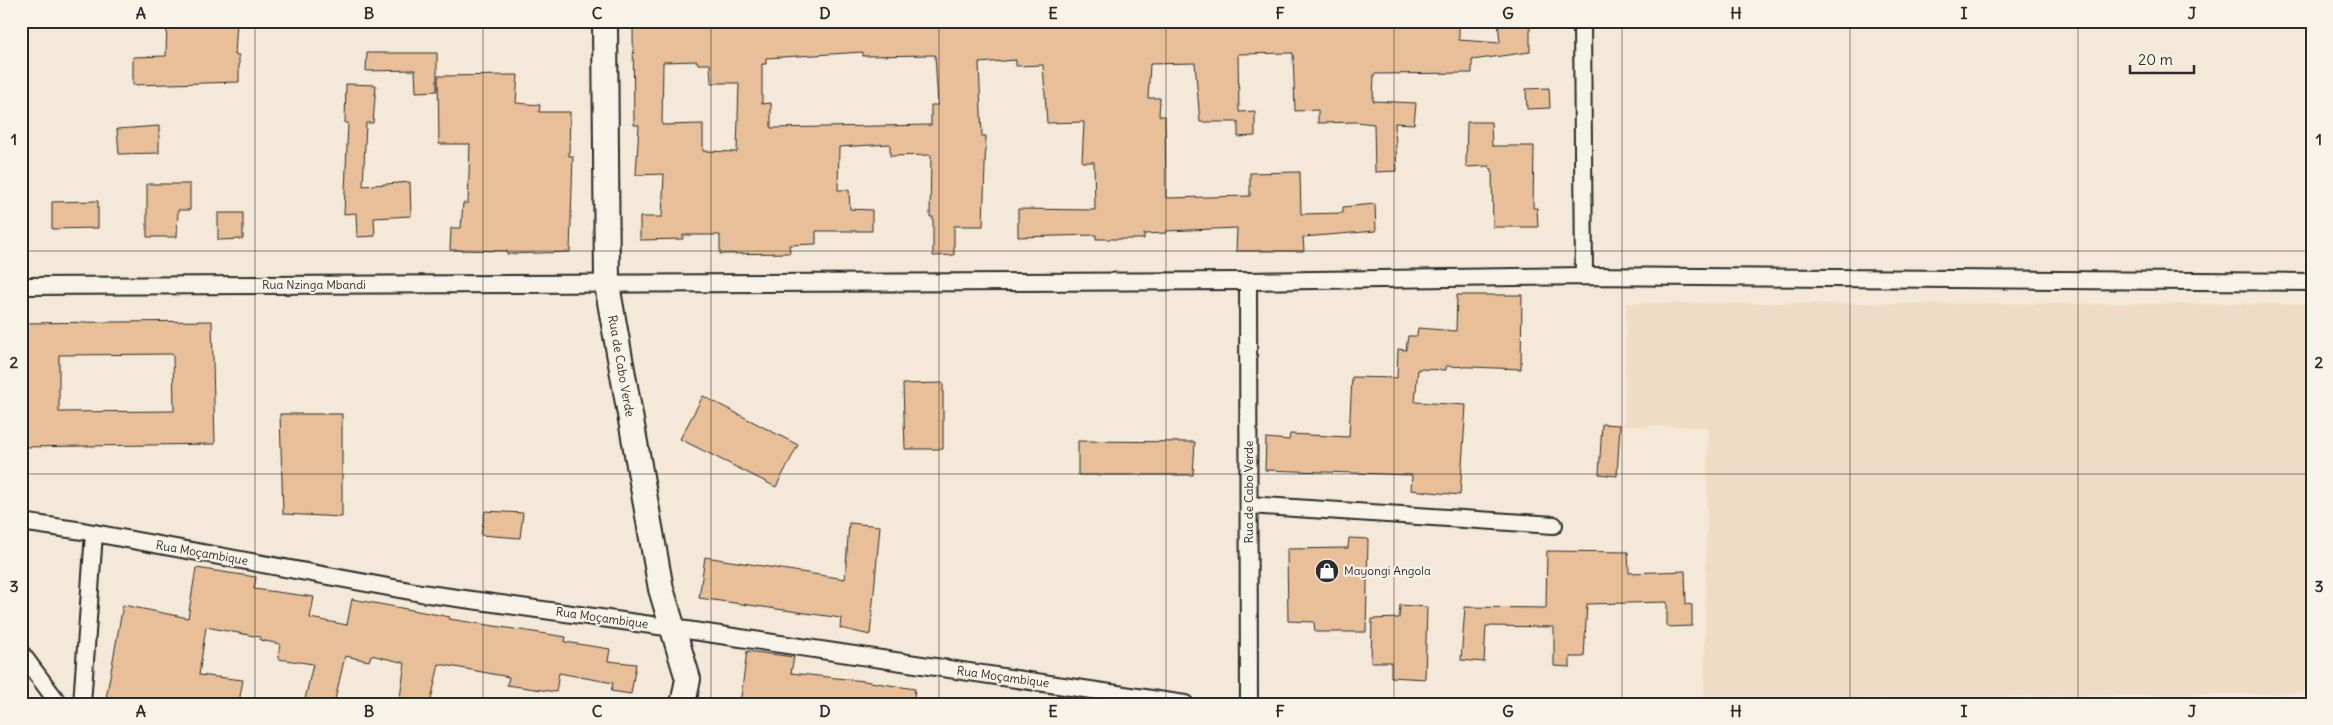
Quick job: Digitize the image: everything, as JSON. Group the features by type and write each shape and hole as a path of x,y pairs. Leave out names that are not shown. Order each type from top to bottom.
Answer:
{"main road":[{"name":"Rua de Cabo Verde","path":"605,21 607,285 661,589 688,678 684,704"}],"street":[{"path":"1582,21 1584,276"},
{"name":"Rua Nzinga Mbandi","path":"21,286 1248,281 1584,276 2312,282"},
{"name":"Rua de Cabo Verde","path":"1248,281 1249,704"},
{"path":"1249,506 1554,525"},
{"name":"Rua Moçambique","path":"21,522 94,533 421,594 673,628 1184,704"},
{"path":"82,704 94,533"},
{"path":"21,654 59,704"}],"shaded area":[{"path":"1626,303 2312,304 2312,693 1704,701 1708,427 1624,426"}],"building":[{"path":"167,21 237,21 235,55 239,55 239,82 133,85 133,57 166,56"},
{"path":"696,21 765,21 765,24 801,21 1459,21 1459,40 1500,43 1498,21 1530,21 1530,52 1472,60 1472,73 1374,74 1373,101 1416,103 1414,124 1395,123 1397,171 1375,172 1374,124 1356,122 1318,123 1318,110 1295,111 1293,53 1238,54 1239,112 1255,111 1255,136 1238,137 1238,122 1200,122 1195,63 1150,64 1148,98 1160,98 1159,116 1165,116 1166,198 1250,196 1250,173 1300,172 1301,214 1343,213 1343,207 1375,204 1376,231 1303,237 1304,251 1236,251 1237,228 1166,231 1166,233 1144,234 1144,239 1096,239 1096,235 1018,237 1018,209 1095,210 1094,162 1082,162 1084,122 1047,123 1043,65 1016,66 1016,60 979,63 982,136 986,136 983,226 954,226 954,255 933,256 933,217 930,217 931,155 890,156 890,144 839,147 838,190 849,190 850,209 872,210 872,231 816,231 816,244 789,245 790,253 720,254 720,235 683,235 683,239 640,240 640,217 662,217 664,174 636,175 639,125 634,125 633,28 696,26","holes":["863,52 863,56 935,55 938,105 931,105 931,125 771,128 771,103 762,104 762,64 766,64 766,58","697,61 698,64 710,64 711,83 739,83 737,152 703,151 703,124 662,125 663,62"]},
{"path":"367,53 437,53 437,91 416,92 415,70 366,71"},
{"path":"518,75 516,103 540,105 539,112 570,112 569,156 573,156 570,252 507,254 507,251 450,250 451,228 461,228 463,203 468,203 470,144 439,144 438,76"},
{"path":"346,84 376,85 373,123 366,123 363,186 410,182 411,216 374,218 375,236 357,237 356,213 344,214 348,123 345,123"},
{"path":"1549,88 1550,108 1527,109 1526,89"},
{"path":"1467,122 1491,122 1492,146 1534,146 1533,208 1537,208 1538,227 1493,227 1492,169 1489,166 1466,167"},
{"path":"159,126 159,153 119,154 117,129"},
{"path":"147,184 190,184 190,210 178,210 177,237 147,237"},
{"path":"98,201 98,228 52,229 52,202"},
{"path":"218,213 243,213 243,239 218,240"},
{"path":"1457,295 1522,295 1521,369 1446,366 1446,370 1418,369 1415,402 1466,405 1460,495 1411,490 1412,475 1265,470 1266,438 1289,440 1290,434 1349,437 1352,377 1397,378 1398,349 1406,350 1408,336 1417,336 1418,328 1456,331"},
{"path":"212,321 215,444 21,447 21,323","holes":["173,354 174,411 59,412 59,355"]},
{"path":"943,383 943,449 905,449 903,384"},
{"path":"703,396 798,445 776,487 680,439"},
{"path":"280,414 342,414 342,517 283,514"},
{"path":"1602,424 1620,425 1617,476 1599,474"},
{"path":"1078,441 1195,442 1193,475 1078,475"},
{"path":"485,511 523,513 520,538 481,535"},
{"path":"849,523 880,526 870,635 840,628 841,618 699,598 705,557 845,579"},
{"name":"Mayongi Angola","path":"1349,538 1368,539 1366,632 1315,632 1314,622 1288,621 1287,549 1348,548"},
{"path":"1547,551 1628,552 1629,573 1685,571 1686,604 1692,605 1692,626 1667,627 1667,602 1587,604 1584,657 1570,657 1570,667 1554,666 1554,627 1486,626 1484,662 1461,660 1465,607 1546,608"},
{"path":"196,568 256,577 254,589 314,597 310,618 347,625 352,599 450,617 449,619 566,637 565,642 610,649 608,661 636,664 631,694 611,691 613,683 559,673 556,692 507,685 509,677 439,664 430,704 399,704 405,663 371,655 369,661 345,656 334,704 304,704 313,664 278,659 280,644 260,640 260,637 206,627 199,675 243,680 239,702 220,700 219,704 105,704 123,605 188,618"},
{"path":"1400,605 1427,607 1425,679 1391,677 1391,662 1371,662 1372,619 1399,618"},
{"path":"747,651 794,657 791,673 915,689 913,704 740,704"}],"place":[{"name":"Mayongi Angola","path":"1327,571"}]}
